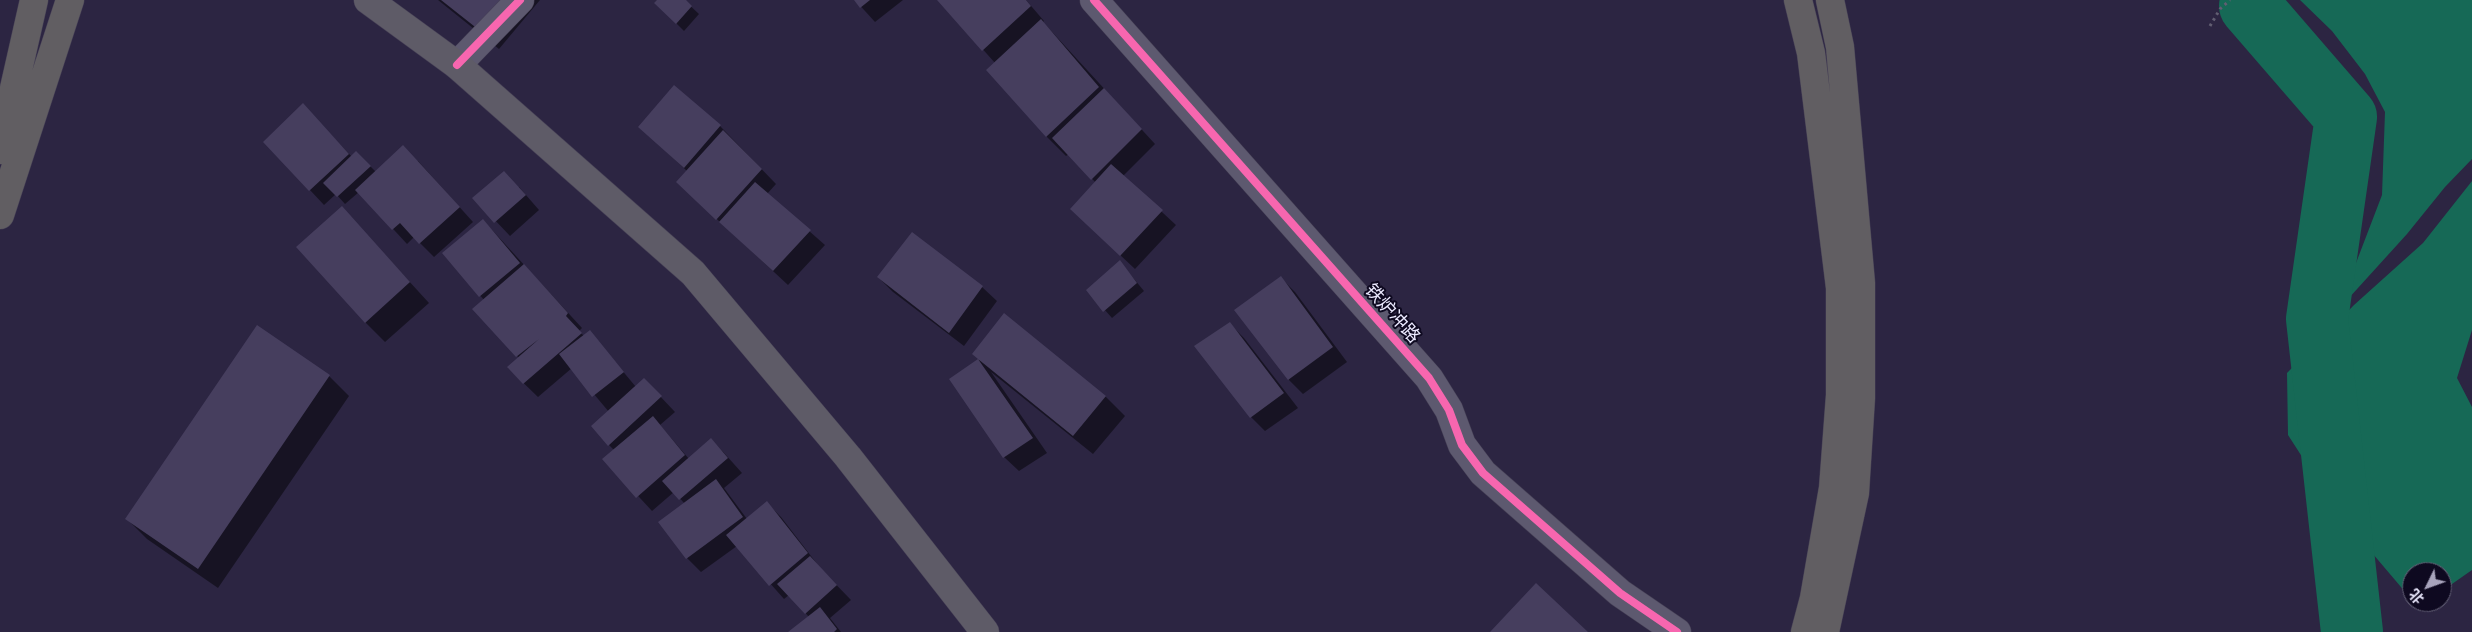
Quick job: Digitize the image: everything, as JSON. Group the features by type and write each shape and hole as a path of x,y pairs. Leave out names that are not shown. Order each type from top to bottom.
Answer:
{"highway":[{"path":"0,150 34,0"},
{"path":"0,215 70,0"},
{"path":"1798,0 1811,53 1840,298 1840,395 1833,488 1814,598 1805,632"},
{"path":"1825,632 1855,494 1862,398 1860,283 1840,47 1830,0"}],"main road":[{"path":"368,0 457,65 694,273 848,456 985,632"}],"street":[{"path":"457,65 520,0"},
{"name":"铁炉冲路","path":"1094,0 1429,378 1449,410 1462,445 1483,474 1620,593 1677,632"}],"path":[{"path":"2210,26 2220,9 2230,0"}],"shaded area":[{"path":"2300,0 2472,0 2472,159 2445,187 2407,234 2338,310 2382,195 2385,112 2365,74 2332,31"},
{"path":"2472,181 2472,330 2457,378 2472,407 2472,570 2452,584 2452,562 2402,562 2402,588 2339,514 2288,435 2287,373 2354,305 2423,243"}],"building":[{"path":"441,0 504,0 479,30"},
{"path":"657,0 686,0 692,6 676,24 654,3"},
{"path":"854,0 870,0 860,8"},
{"path":"937,0 1026,0 1031,6 982,51"},
{"path":"1041,19 1099,87 1046,137 986,70"},
{"path":"674,85 721,125 684,168 638,127"},
{"path":"1104,88 1142,129 1091,180 1052,138"},
{"path":"303,103 349,154 309,191 263,142"},
{"path":"723,130 762,169 716,220 676,182"},
{"path":"403,145 460,207 419,244 400,223 392,230 355,190"},
{"path":"356,151 371,166 337,197 323,183"},
{"path":"1111,164 1163,210 1120,256 1070,209"},
{"path":"504,171 526,195 494,223 472,198"},
{"path":"755,182 811,230 773,271 719,222"},
{"path":"342,206 410,282 365,323 296,247"},
{"path":"483,219 520,263 479,297 442,253"},
{"path":"912,232 983,286 949,333 877,277"},
{"path":"1120,260 1137,283 1103,312 1086,290"},
{"path":"524,264 568,313 566,316 582,333 523,384 507,367 539,339 516,357 472,309"},
{"path":"1281,276 1333,347 1288,380 1234,310"},
{"path":"1004,313 1106,396 1073,436 972,354"},
{"path":"1230,322 1284,393 1250,418 1194,346"},
{"path":"257,325 330,375 198,569 125,519"},
{"path":"590,330 624,372 592,397 559,354"},
{"path":"978,359 1033,438 1003,458 949,379"},
{"path":"644,378 662,396 608,446 591,426"},
{"path":"653,416 685,455 636,498 602,459"},
{"path":"711,438 728,458 679,500 662,481"},
{"path":"716,479 743,517 686,559 658,522"},
{"path":"767,501 808,553 769,586 726,535"},
{"path":"810,556 837,585 805,614 777,584"},
{"path":"1536,583 1588,632 1490,632"},
{"path":"820,607 837,629 834,632 788,632"}],"waterway":[{"path":"2250,6 2346,117 2317,319 2352,632"}],"cycle path":[{"path":"457,65 520,0"},
{"path":"1094,0 1429,378 1449,410 1462,445 1483,473 1620,593 1677,632"}]}
